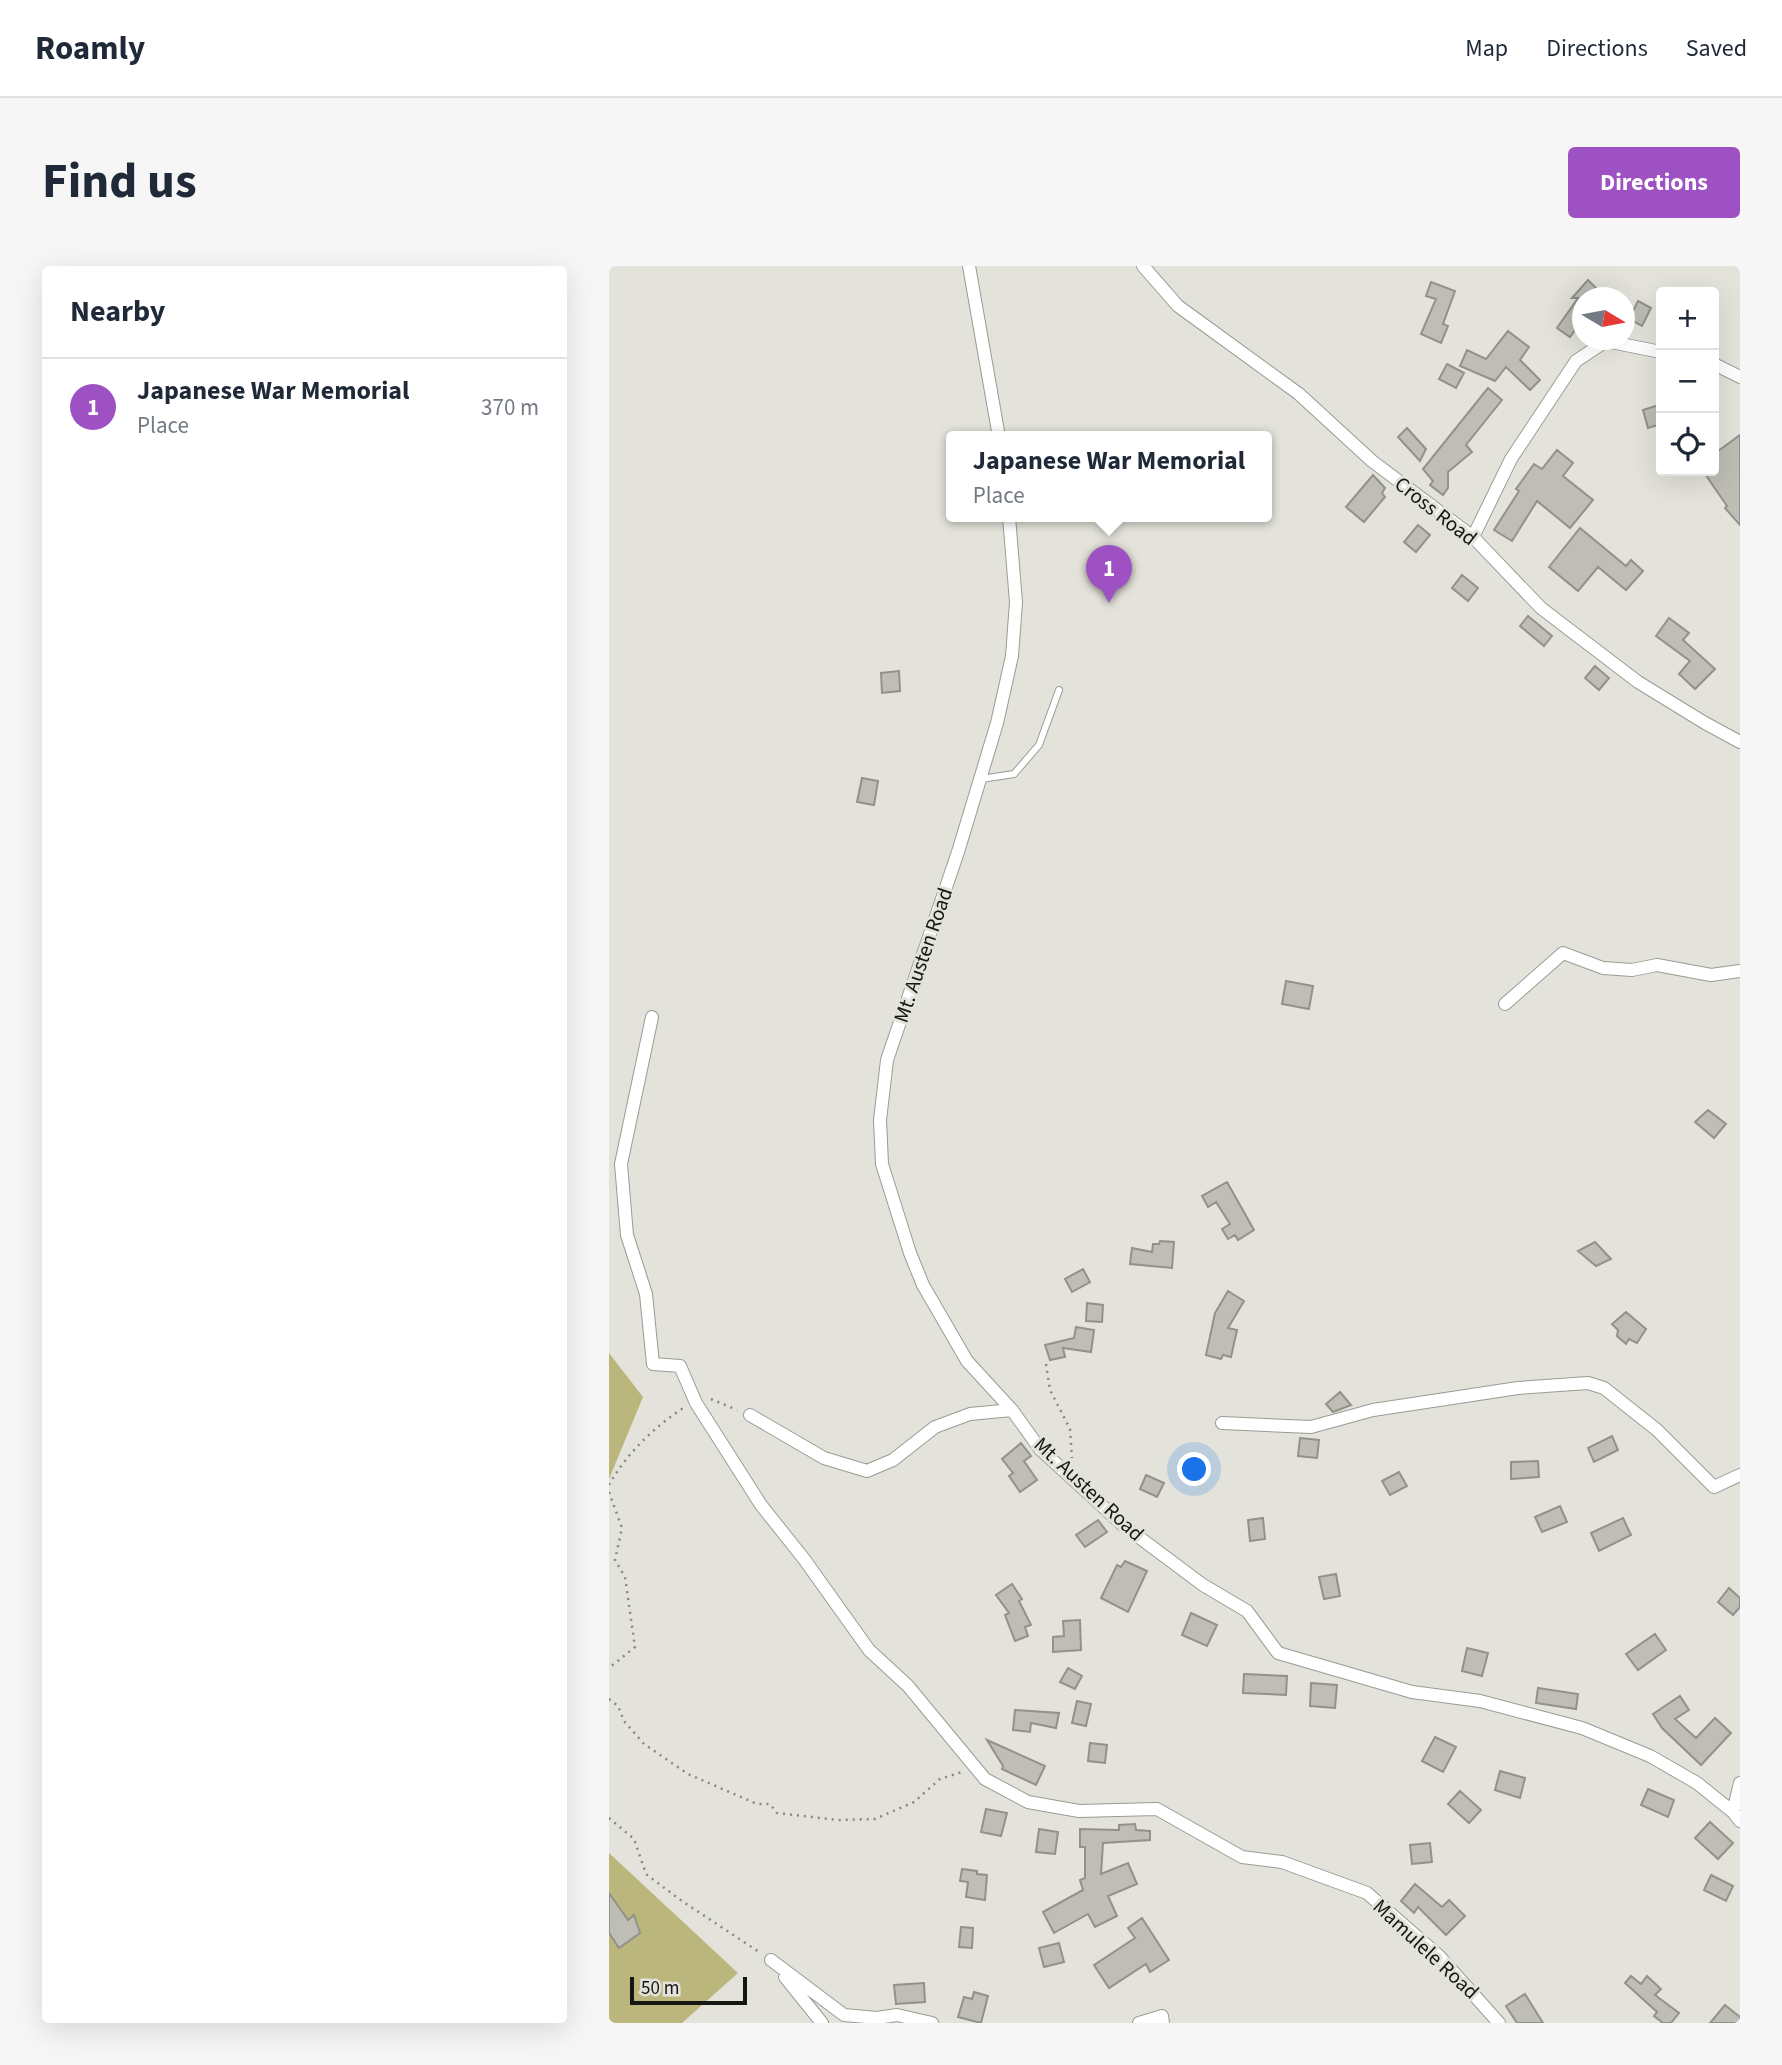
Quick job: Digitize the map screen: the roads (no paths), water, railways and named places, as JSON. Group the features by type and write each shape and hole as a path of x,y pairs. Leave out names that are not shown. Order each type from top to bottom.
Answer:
{"street":[{"path":"969,266 998,431"},
{"name":"Cross Road","path":"1143,266 1178,306 1299,394 1372,461 1473,537 1541,608 1627,674 1740,742"},
{"path":"1473,537 1511,459 1576,361 1606,341 1656,351"},
{"path":"1719,366 1740,377"},
{"name":"Mt. Austen Road","path":"1009,522 1016,602 1012,656 981,779 887,1060 880,1120 882,1164 923,1285 967,1361 1012,1410 1040,1449 1124,1525 1203,1585 1247,1611 1278,1653 1412,1692 1480,1701 1582,1728 1650,1756 1697,1783 1736,1817"},
{"path":"1505,1004 1563,953 1603,968 1632,970 1657,965 1711,975 1740,971"},
{"name":"Mamulele Road","path":"652,1017 621,1164 627,1235 646,1294 653,1364 680,1366 696,1403 761,1505 804,1559 869,1650 908,1686 982,1776 1028,1801 1079,1811 1157,1809 1242,1857 1282,1862 1367,1893 1439,1956 1499,2023"},
{"path":"1222,1423 1311,1427 1373,1410 1518,1388 1588,1383 1604,1388 1657,1430 1714,1487 1740,1475"},
{"path":"750,1415 824,1458 867,1471 893,1460 935,1427 970,1414 1012,1410"},
{"path":"1736,1817 1740,1783"},
{"path":"822,2023 771,1960 843,2015 877,2018 897,2015 932,2023"},
{"path":"1139,2023 1162,2016 1163,2023"}],"lane":[{"path":"981,779 1014,774 1039,745 1059,690"}],"place":[{"name":"Japanese War Memorial","path":"1109,603"}]}
